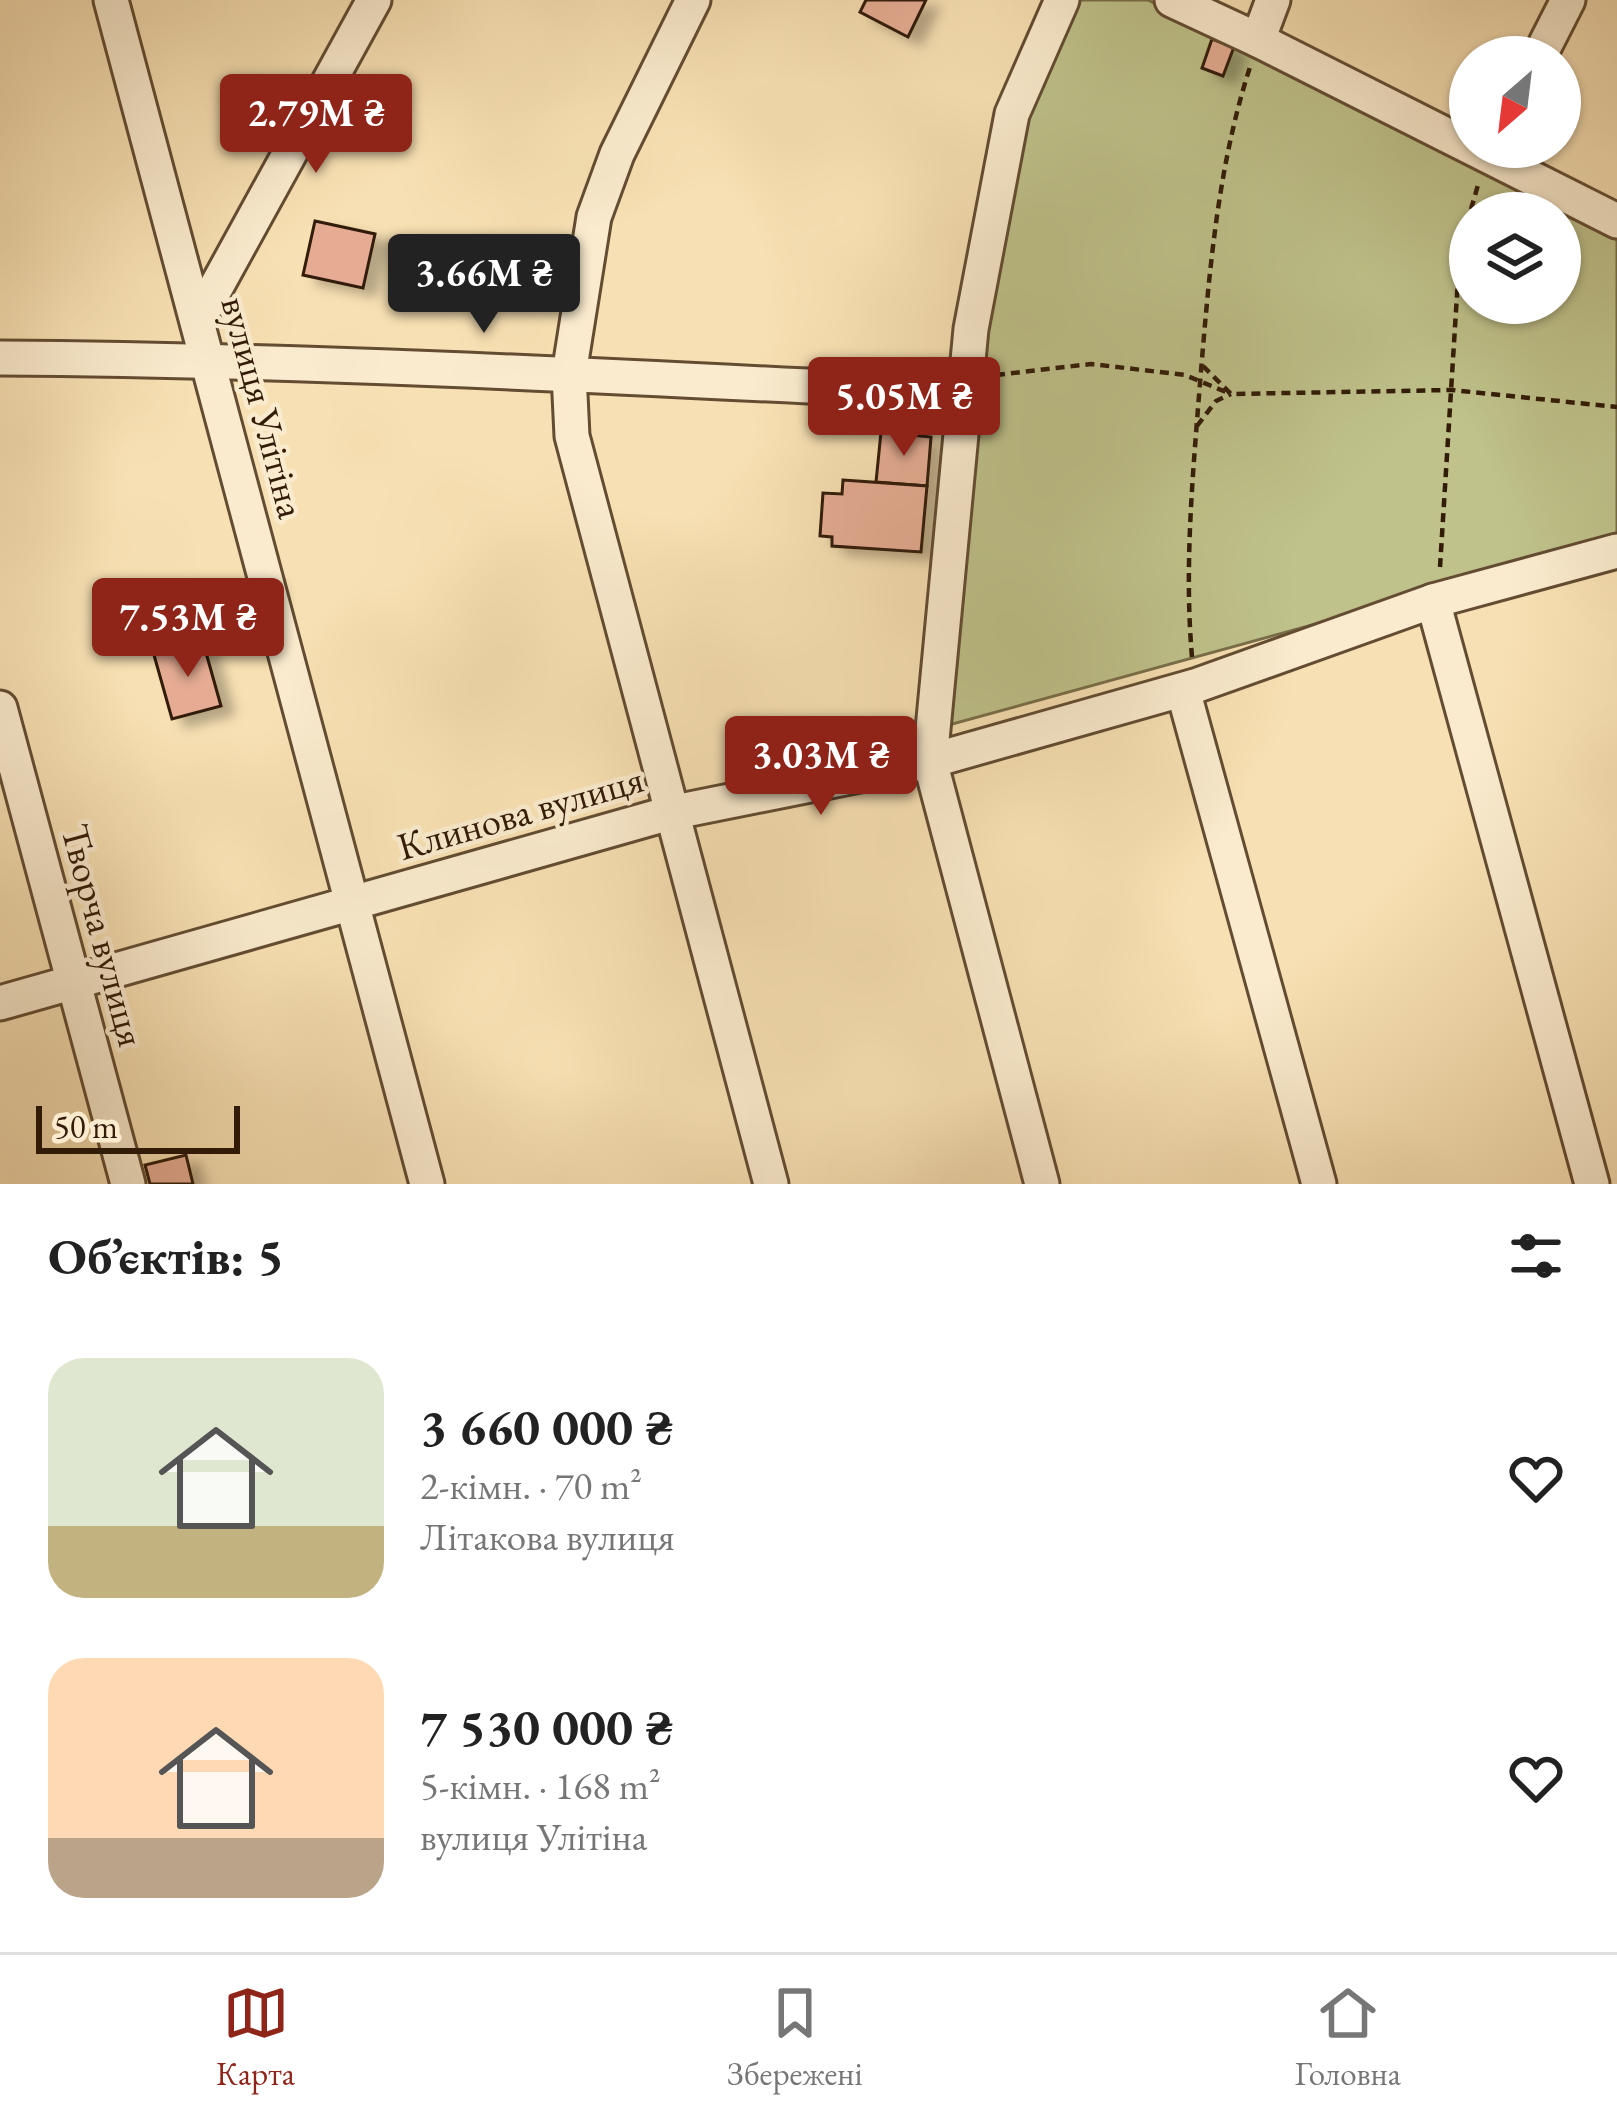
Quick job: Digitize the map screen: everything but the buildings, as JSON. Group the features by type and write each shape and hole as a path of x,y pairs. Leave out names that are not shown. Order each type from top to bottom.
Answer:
{"street":[{"name":"вулиця Улітіна","path":"111,0 427,1184"},
{"path":"198,320 374,0"},
{"path":"693,0 617,154 594,217 568,374 572,436 771,1184"},
{"path":"1042,1184 930,761 970,329 1012,114 1062,0"},
{"path":"1172,0 1449,136"},
{"path":"1258,40 1273,0"},
{"path":"1550,36 1568,0"},
{"path":"1513,168 1617,221"},
{"path":"0,358 208,359 966,387"},
{"name":"Клинова вулиця","path":"0,1003 670,813 930,761 1189,688 1433,601 1617,551"},
{"path":"1433,601 1592,1184"},
{"path":"1189,688 1319,1184"},
{"name":"Творча вулиця","path":"0,708 128,1184"}],"path":[{"path":"1189,688 1197,426 1210,265 1232,123 1258,40"},
{"path":"1433,601 1439,583 1460,247 1485,168"},
{"path":"966,387 1091,364 1185,375 1231,394"},
{"path":"1202,365 1231,394"},
{"path":"1197,426 1216,401 1231,394 1452,390 1617,407"}],"green space":[{"path":"1071,0 1148,0 1449,154 1449,168 1476,168 1523,192 1449,192 1449,324 1581,324 1581,222 1617,240 1617,541 927,731 1017,117"}]}
